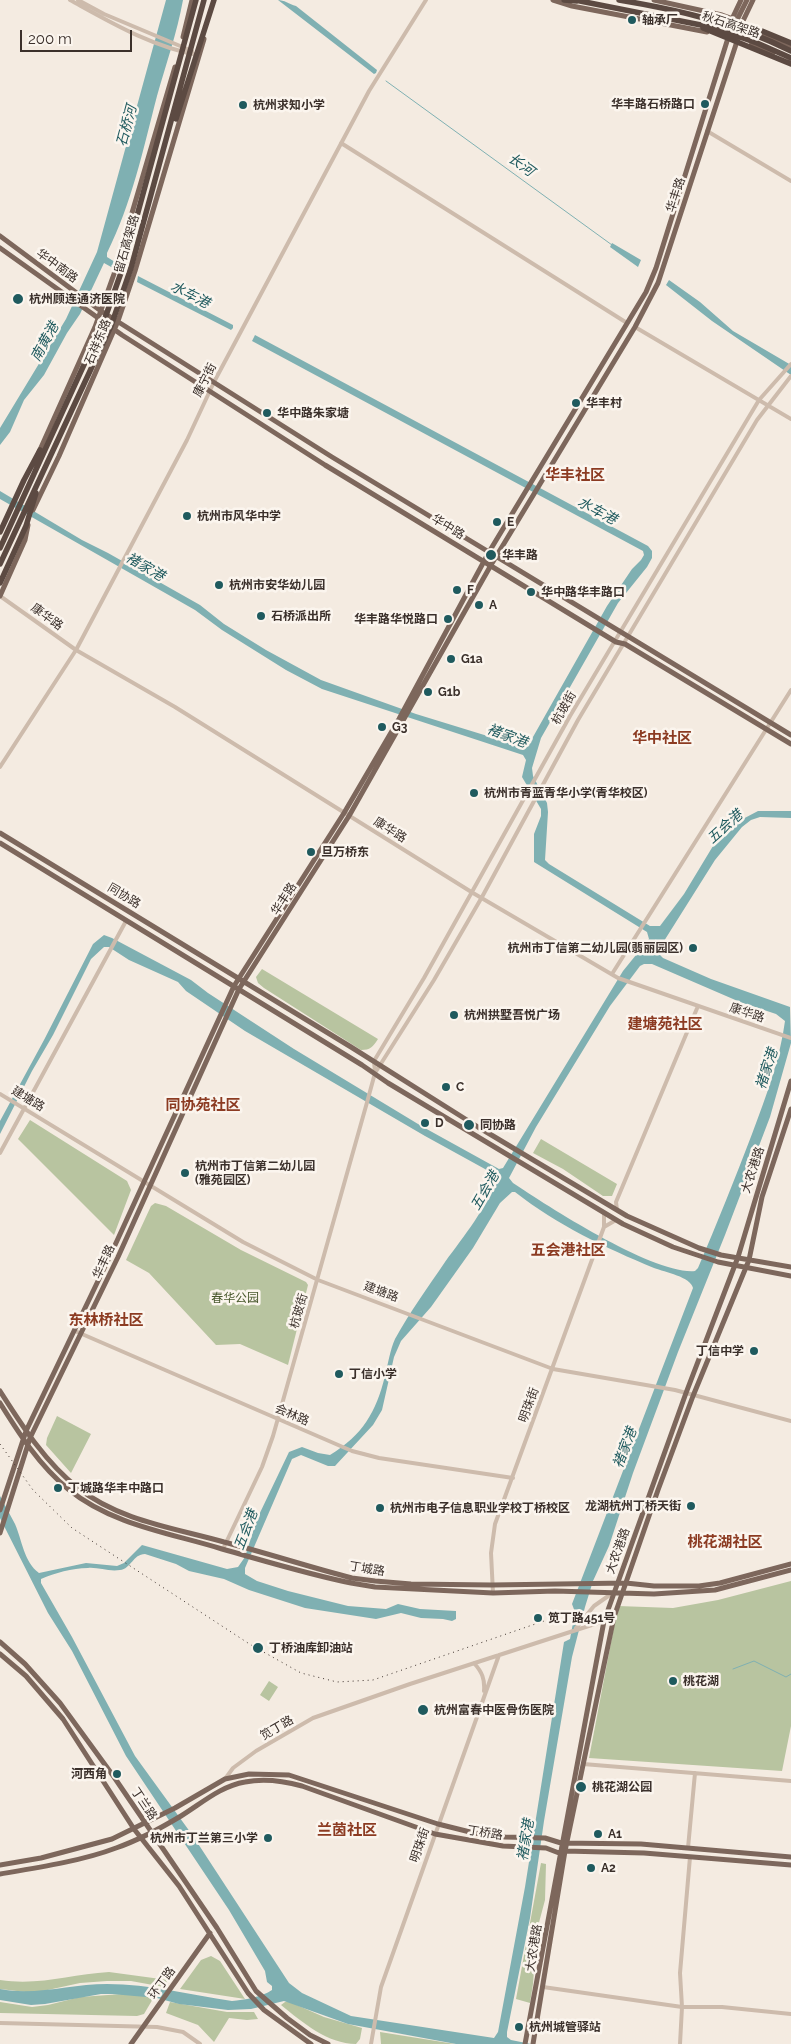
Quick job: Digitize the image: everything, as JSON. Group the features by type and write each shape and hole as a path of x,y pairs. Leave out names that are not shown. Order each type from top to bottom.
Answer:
{"highway":[{"name":"留石高架路","path":"0,548 104,321 124,267 191,21 195,0"},
{"name":"留石高架路","path":"0,564 111,326 131,268 204,0"},
{"path":"162,156 187,87 214,0"},
{"name":"秋石高架路","path":"564,0 642,12 727,32 757,43 791,61"},
{"name":"秋石高架路","path":"619,0 696,14 751,32 791,49"},
{"path":"696,14 734,22 791,43"},
{"path":"0,533 24,480 61,414"},
{"path":"0,583 26,526 40,476"}],"main road":[{"name":"石祥东路","path":"0,533 98,320 119,261 195,0"},
{"name":"石祥东路","path":"0,596 25,540 33,510 60,456 118,321 135,271 200,55 214,0"},
{"path":"553,0 572,6 691,27 764,49 791,61"},
{"path":"654,0 737,21 791,49"},
{"path":"737,21 741,0"},
{"path":"728,38 747,0"},
{"path":"737,21 753,0"},
{"name":"华丰路","path":"408,708 496,557 635,327 660,277 736,40 737,21"},
{"name":"华丰路","path":"0,1510 26,1431 78,1333 150,1187 236,988 347,814 402,721 489,552 646,292 656,268 728,38"},
{"name":"华中南路","path":"0,236 101,311"},
{"name":"华中南路","path":"0,248 98,320"},
{"name":"华中路","path":"101,311 332,457 791,734"},
{"name":"华中路","path":"98,320 325,465 616,642 625,644 791,744"},
{"name":"同协路","path":"0,833 374,1061 511,1148 617,1211 699,1248 721,1255 791,1267"},
{"name":"同协路","path":"0,843 375,1073 388,1083 616,1220 673,1247 697,1256 791,1276"},
{"name":"华丰路","path":"0,1531 30,1438 144,1183 221,1021"},
{"name":"大农港路","path":"564,1843 604,1621 686,1393 738,1257 791,1081"},
{"name":"大农港路","path":"526,2043 562,1852 584,1764 614,1617 693,1396 749,1260 762,1198 791,1109"},
{"name":"丁城路","path":"0,1391 30,1438 57,1469 79,1489 101,1504 135,1518 352,1578 374,1582 492,1585 626,1583 654,1586 699,1586 720,1583 791,1564"},
{"name":"丁城路","path":"0,1403 28,1448 52,1474 68,1489 100,1510 135,1524 327,1578 375,1587 493,1593 615,1592 654,1594 714,1590 791,1570"},
{"name":"丁兰路","path":"0,1642 48,1687 152,1832 217,1928 256,1991 272,2006 310,2035 328,2044"},
{"name":"丁兰路","path":"0,1654 26,1676 63,1719 134,1829 179,1886 248,1993 264,2010 311,2044"},
{"name":"丁桥路","path":"225,1779 249,1774 289,1775 438,1824 504,1837 546,1838 564,1843 641,1844 791,1857"},
{"name":"笕丁路","path":"0,1865 86,1847 134,1829 225,1779"},
{"name":"丁桥路","path":"152,1832 230,1786 265,1780 286,1782 435,1834 474,1842 546,1848 562,1852 644,1853 791,1865"},
{"path":"0,1874 114,1849 152,1832"},
{"name":"大农港路","path":"533,2044 562,1852"},
{"name":"环丁路","path":"131,2044 210,1933"}],"street":[{"path":"70,0 121,28 174,49 180,48"},
{"path":"78,0 104,14 200,55"},
{"name":"康宁街","path":"0,767 76,650 340,143 369,90 426,0"},
{"path":"707,132 791,181"},
{"path":"340,143 627,323"},
{"path":"635,327 791,419"},
{"name":"杭玻街","path":"375,1073 374,1061 473,893 570,716 622,632 759,400 791,364"},
{"name":"杭玻街","path":"223,1549 262,1467 278,1420 375,1073 482,898 578,720 752,428 767,405 790,377"},
{"name":"康华路","path":"0,596 76,650 175,707 473,893 618,978 791,1038"},
{"path":"612,974 791,690"},
{"path":"0,1153 126,921"},
{"path":"617,1211 616,1202 698,1006"},
{"name":"建塘路","path":"0,1094 243,1242 318,1280 552,1369 675,1390 791,1421"},
{"path":"607,1205 616,1202"},
{"name":"明珠街","path":"493,1593 492,1538 496,1524 604,1228 604,1213"},
{"path":"604,1228 616,1220"},
{"name":"会林路","path":"78,1333 338,1446 366,1455 513,1478"},
{"path":"576,1628 594,1606 615,1592"},
{"name":"笕丁路","path":"225,1779 233,1768 256,1752 313,1718 576,1628 604,1621"},
{"name":"明珠街","path":"371,2044 381,1987 499,1655"},
{"path":"474,1663 484,1679 483,1700"},
{"path":"584,1764 791,1781"},
{"path":"688,1848 695,1773"},
{"path":"680,2044 682,2007 680,1973 690,1857"},
{"path":"543,1987 682,2007 722,2006 791,2014"},
{"path":"0,2023 157,2026 183,2032 200,2044"}],"green space":[{"path":"262,969 378,1039 371,1048 361,1050 264,988 258,983 256,977"},
{"path":"30,1120 127,1181 131,1190 114,1235 18,1139"},
{"path":"541,1139 617,1184 612,1196 603,1196 563,1169 533,1153"},
{"name":"春华公园","path":"155,1203 166,1206 241,1250 306,1282 308,1285 288,1365 240,1344 216,1345 149,1273 126,1260 151,1206"},
{"path":"57,1416 91,1434 71,1473 46,1445 47,1438"},
{"name":"桃花湖公园","path":"791,1581 791,1726 782,1771 589,1758 618,1606 673,1608 718,1600"},
{"path":"269,1681 278,1687 269,1701 260,1695"},
{"path":"541,1863 546,1864 545,1900 537,1930 530,2003 516,1999"},
{"path":"211,1956 220,1961 245,1999 180,1989 201,1960"},
{"path":"109,1972 168,1980 164,1987 131,1981 107,1981 80,1983 34,1993 0,1989 0,1980 29,1982"},
{"path":"122,1994 154,1997 144,2014 137,2016 0,2013 0,2002 32,2007 80,1997"},
{"path":"170,2002 227,2012 254,2012 258,2019 229,2018 214,2042 198,2025 166,2013"},
{"path":"285,2002 290,2002 324,2017 362,2028 360,2039 356,2044 346,2043 326,2036 307,2025 281,2005"},
{"path":"380,2032 455,2044 381,2044"}],"water":[{"path":"166,0 183,0 181,12 136,176 116,234 107,253 107,257 115,262 113,268 104,263 80,314 67,333 44,375 24,400 10,432 0,445 0,428 66,319 97,252"},
{"path":"278,0 296,6 377,70 376,73 374,74"},
{"path":"612,243 641,260 638,267 610,247"},
{"path":"138,276 233,325 233,328 231,330 137,282"},
{"path":"669,280 700,302 733,331 791,365 791,375 712,321 666,285"},
{"path":"255,335 648,546 652,551 652,558 647,567 618,603 541,738 532,768 533,776 547,803 545,860 549,864 650,926 660,926 684,894 713,846 739,821 758,811 791,811 791,818 760,817 751,820 742,827 715,860 659,949 659,954 663,958 711,979 790,1007 791,1043 770,1117 678,1352 633,1473 609,1546 593,1581 572,1657 544,1821 530,1918 507,2032 507,2037 511,2040 531,2044 456,2044 348,2024 284,2001 251,2009 228,2010 179,2004 157,1998 112,1994 31,2005 0,2000 0,1989 27,1991 123,1984 232,2001 263,1995 272,1990 272,1986 267,1982 265,1971 229,1910 126,1756 72,1651 48,1613 0,1518 0,1496 15,1524 30,1563 39,1573 86,1563 117,1566 124,1563 142,1545 227,1569 238,1567 245,1557 257,1519 289,1452 302,1447 330,1455 360,1431 377,1401 395,1339 419,1300 481,1211 497,1177 245,1031 186,991 178,982 129,960 109,947 104,947 91,959 0,1134 0,1121 93,944 104,935 191,980 294,1049 423,1127 499,1169 503,1168 623,971 649,939 647,932 534,862 534,834 541,816 541,809 522,777 526,760 523,755 322,689 286,670 222,630 195,610 0,499 0,491 82,540 200,605 224,624 266,650 321,680 416,714 520,746 529,744 607,606 632,569 641,560 644,555 643,551 252,341","holes":["652,964 740,1002 776,1014 785,1021 776,1064 762,1106 719,1218 695,1271 677,1269 654,1262 602,1238 513,1183 509,1178 536,1127 610,1006 640,966","512,1192 515,1192 548,1215 582,1235 654,1268 683,1278 693,1288 572,1604 575,1612 570,1639 564,1642 525,1887 498,2032 494,2038 351,2016 302,1993 289,1983 193,1836 135,1756 41,1583 41,1579 76,1569 120,1570 127,1567 138,1556 145,1554 176,1564 189,1571 224,1579 249,1590 305,1608 376,1619 401,1613 421,1618 452,1621 456,1619 456,1611 420,1609 398,1604 386,1609 348,1606 257,1581 245,1574 245,1568 292,1459 301,1455 328,1466 335,1466 373,1425 382,1410 394,1357 401,1341 431,1307 473,1248 500,1203"]}],"waterway":[{"name":"长河","path":"386,81 612,245"},
{"path":"733,1669 754,1661 786,1677 791,1674"}],"railway":[{"path":"0,1444 33,1490 72,1528 251,1645 301,1673 337,1682 373,1680 544,1621"}],"place":[{"name":"轴承厂","path":"632,20"},
{"name":"华丰路石桥路口","path":"705,104"},
{"name":"杭州求知小学","path":"243,105"},
{"name":"杭州顾连通济医院","path":"18,299"},
{"name":"华丰村","path":"576,403"},
{"name":"华中路朱家塘","path":"267,413"},
{"name":"杭州市风华中学","path":"187,516"},
{"name":"E","path":"497,522"},
{"name":"华丰路","path":"491,555"},
{"name":"杭州市安华幼儿园","path":"219,585"},
{"name":"F","path":"457,590"},
{"name":"华中路华丰路口","path":"531,592"},
{"name":"A","path":"479,605"},
{"name":"石桥派出所","path":"261,616"},
{"name":"华丰路华悦路口","path":"448,619"},
{"name":"G1a","path":"451,659"},
{"name":"G1b","path":"428,692"},
{"name":"G3","path":"382,727"},
{"name":"杭州市青蓝青华小学(青华校区)","path":"474,793"},
{"name":"旦万桥东","path":"311,852"},
{"name":"杭州市丁信第二幼儿园(翡丽园区)","path":"693,948"},
{"name":"杭州拱墅吾悦广场","path":"454,1015"},
{"name":"C","path":"446,1087"},
{"name":"D","path":"425,1123"},
{"name":"同协路","path":"469,1125"},
{"name":"杭州市丁信第二幼儿园 (雅苑园区)","path":"185,1173"},
{"name":"丁信中学","path":"754,1351"},
{"name":"丁信小学","path":"339,1374"},
{"name":"丁城路华丰中路口","path":"58,1488"},
{"name":"龙湖杭州丁桥天街","path":"691,1506"},
{"name":"杭州市电子信息职业学校丁桥校区","path":"380,1508"},
{"name":"笕丁路451号","path":"538,1618"},
{"name":"丁桥油库卸油站","path":"258,1648"},
{"name":"桃花湖","path":"673,1681"},
{"name":"杭州富春中医骨伤医院","path":"423,1710"},
{"name":"河西角","path":"117,1774"},
{"name":"桃花湖公园","path":"581,1787"},
{"name":"A1","path":"598,1834"},
{"name":"杭州市丁兰第三小学","path":"268,1838"},
{"name":"A2","path":"591,1868"},
{"name":"杭州城管驿站","path":"519,2027"}],"district":[{"name":"华丰社区","path":"575,475"},
{"name":"华中社区","path":"662,738"},
{"name":"建塘苑社区","path":"665,1024"},
{"name":"同协苑社区","path":"203,1105"},
{"name":"五会港社区","path":"568,1250"},
{"name":"东林桥社区","path":"106,1320"},
{"name":"桃花湖社区","path":"725,1542"},
{"name":"兰茵社区","path":"347,1830"}],"water label":[{"name":"石桥河","path":"127,126"},
{"name":"水车港","path":"190,295"},
{"name":"南黄港","path":"45,342"},
{"name":"水车港","path":"597,511"},
{"name":"褚家港","path":"145,567"},
{"name":"褚家港","path":"507,736"},
{"name":"五会港","path":"725,827"},
{"name":"褚家港","path":"767,1069"},
{"name":"五会港","path":"485,1191"},
{"name":"褚家港","path":"625,1448"},
{"name":"五会港","path":"246,1530"},
{"name":"褚家港","path":"526,1840"}]}
